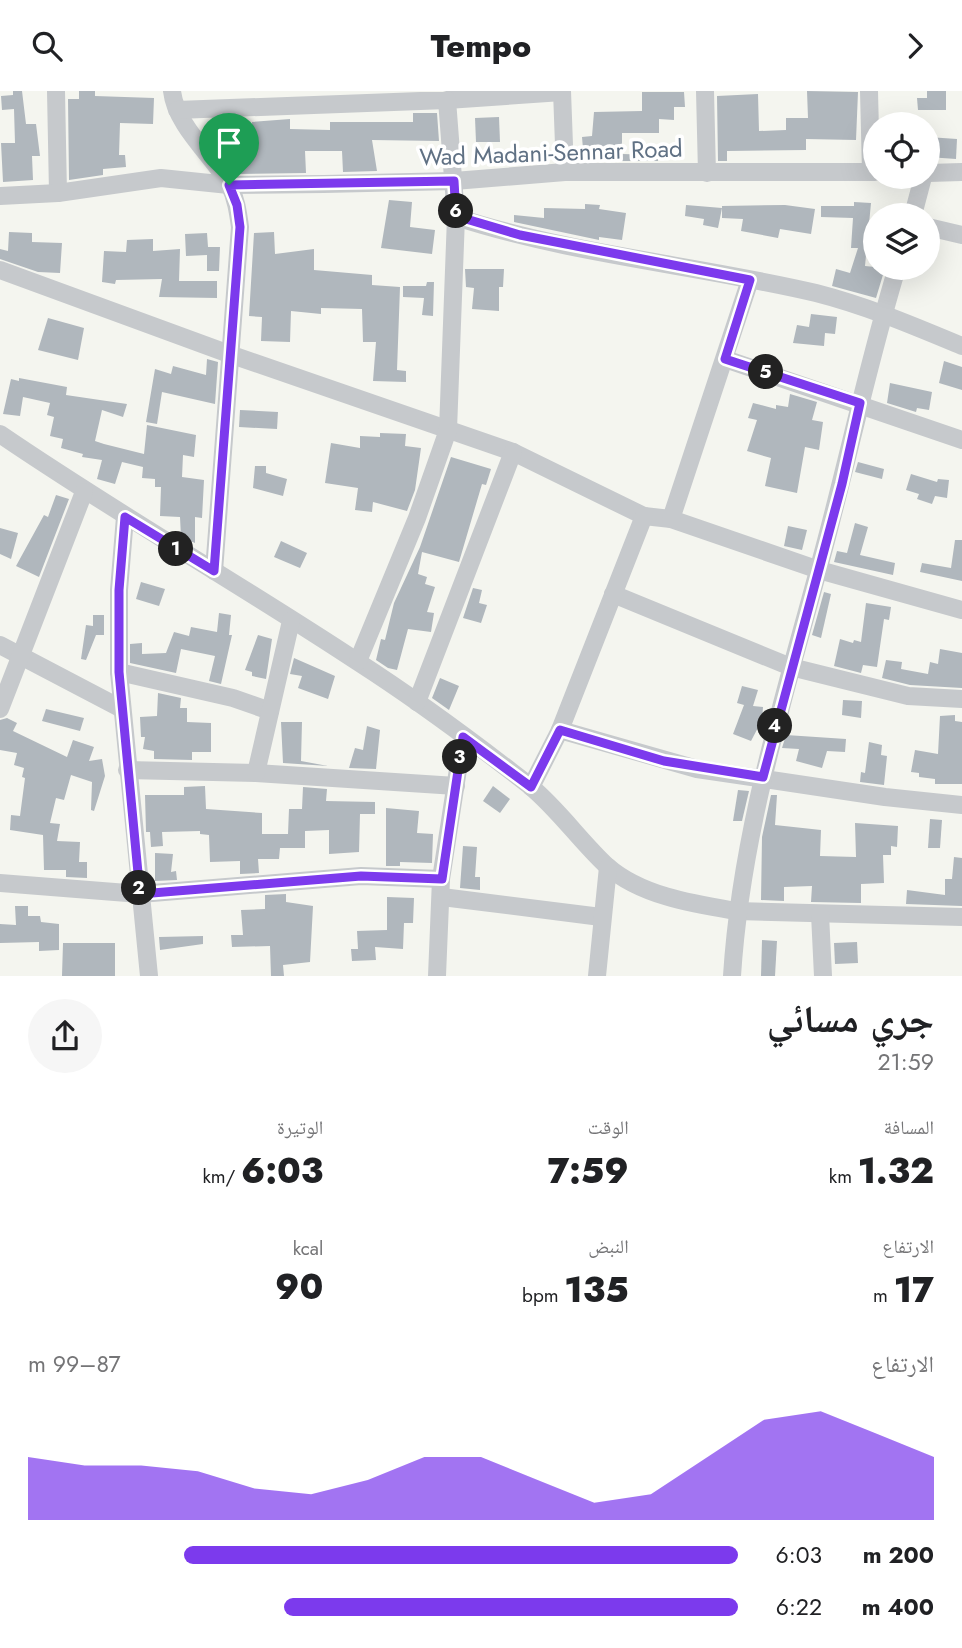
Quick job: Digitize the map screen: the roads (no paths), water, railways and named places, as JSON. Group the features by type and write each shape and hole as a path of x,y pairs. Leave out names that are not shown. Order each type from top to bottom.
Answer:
{"street":[{"path":"56,91 58,193"},
{"path":"172,91 177,110 229,185 237,205 240,227 214,571"},
{"path":"177,110 447,100 562,91 565,172"},
{"path":"705,91 707,173"},
{"path":"869,91 870,112"},
{"path":"358,661 412,531 449,429 456,216 447,100"},
{"name":"Wad Madani-Sennar Road","path":"0,196 58,193 161,178 229,185 454,181 565,172 863,172"},
{"path":"940,173 962,172"},
{"path":"456,216 520,235 817,293 884,313 962,346"},
{"path":"940,229 962,235"},
{"path":"0,270 232,355 513,452 643,516 671,519 818,570 962,610"},
{"path":"671,519 750,280"},
{"path":"732,976 736,911 763,777 894,280"},
{"path":"725,359 962,440"},
{"path":"0,434 84,492 358,661 417,702 531,787 608,867 638,885 669,896 736,911 962,917"},
{"path":"417,702 513,452"},
{"path":"0,709 84,492"},
{"path":"531,787 560,730 643,516"},
{"path":"125,517 119,590 119,672 149,976"},
{"path":"613,594 791,667 908,696 962,699"},
{"path":"256,773 291,621"},
{"path":"0,645 122,709"},
{"path":"119,672 233,698 270,711"},
{"path":"560,730 664,761 885,797 962,805"},
{"path":"437,976 442,888 463,737"},
{"path":"127,770 256,773 456,786"},
{"path":"597,976 608,867"},
{"path":"0,883 140,894 361,876 601,917"},
{"path":"820,914 823,976"}]}
